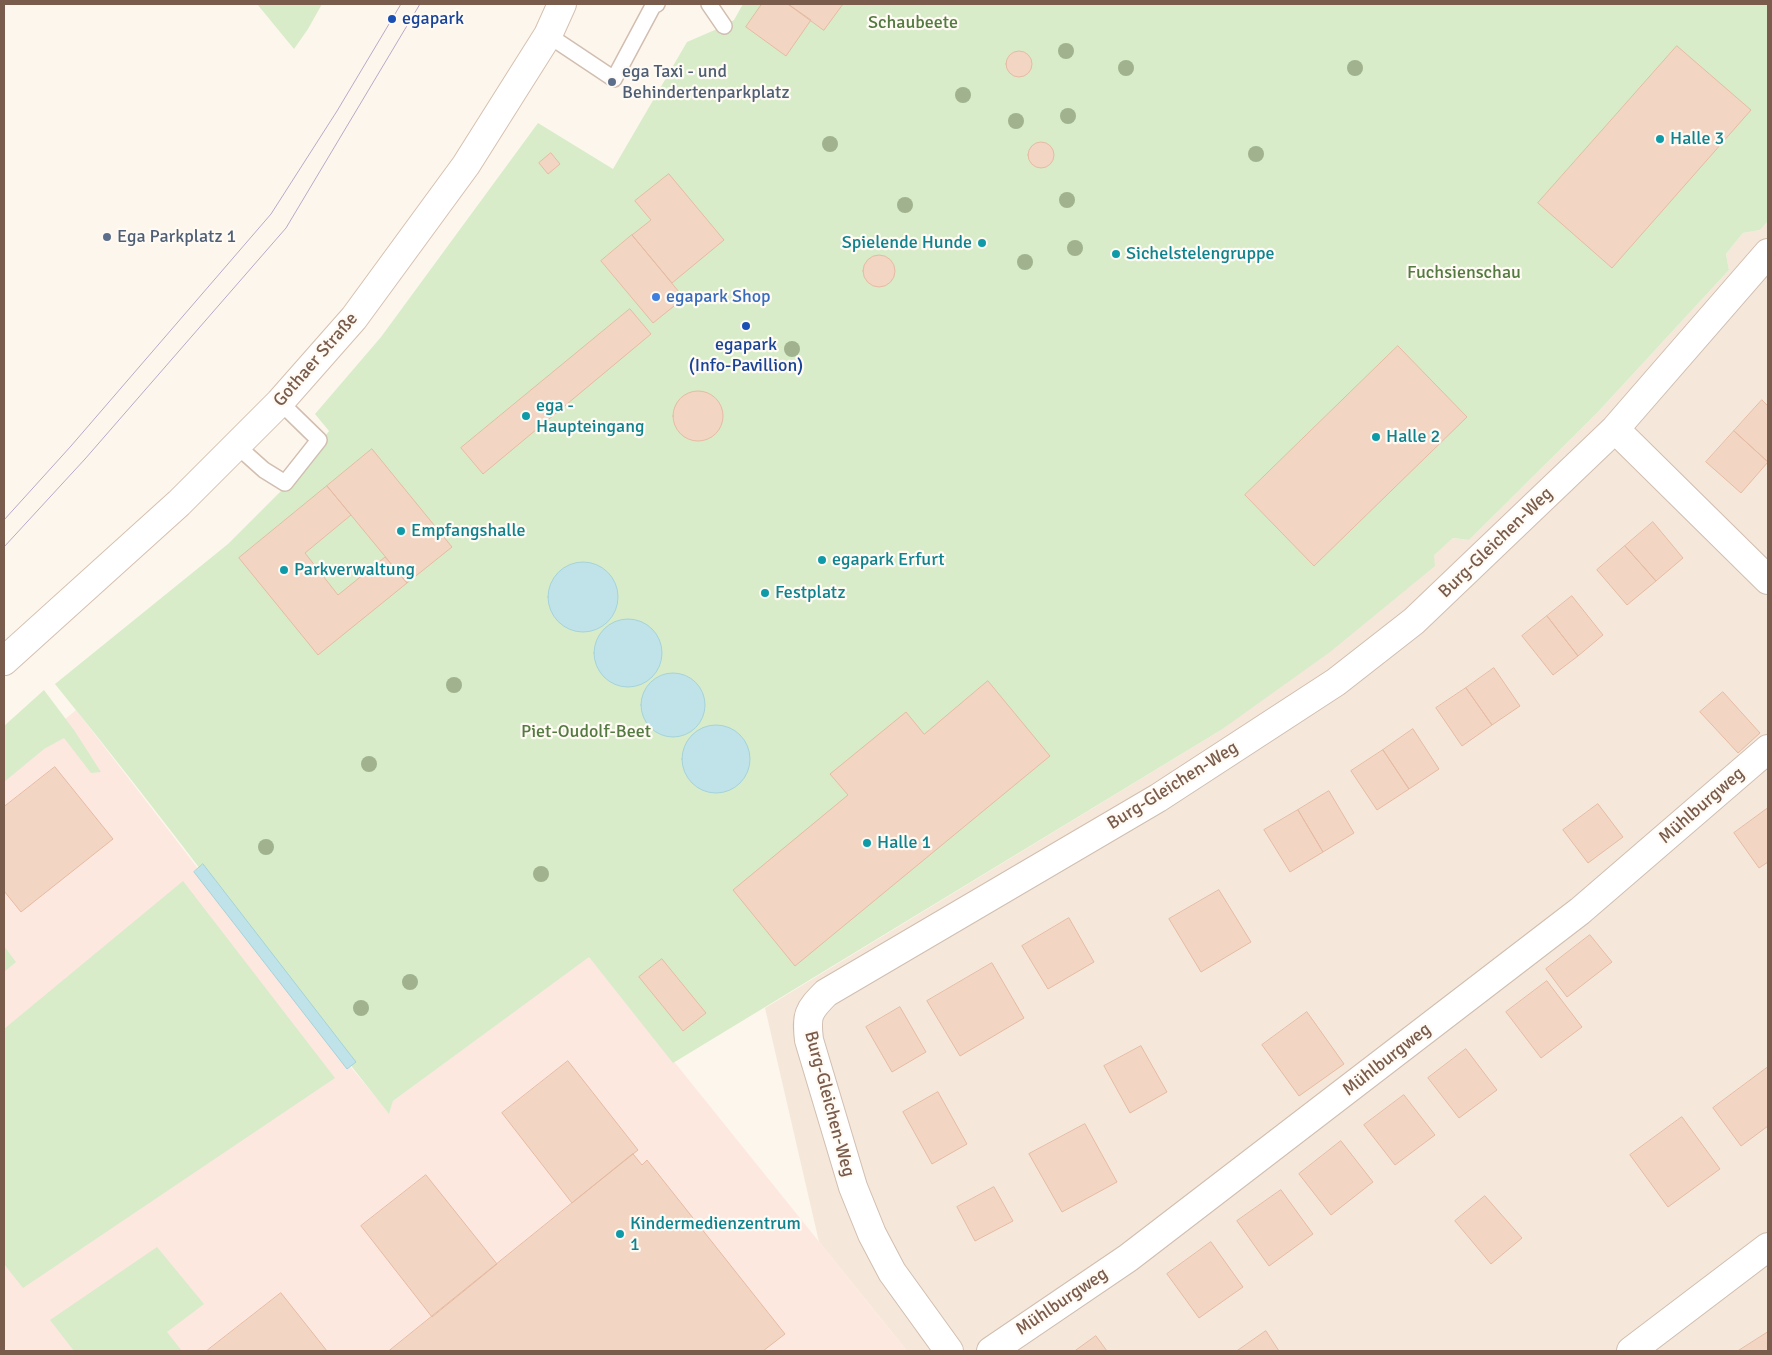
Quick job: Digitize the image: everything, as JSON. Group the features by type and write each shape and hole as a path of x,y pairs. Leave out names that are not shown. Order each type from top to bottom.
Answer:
{"street":[{"name":"Gothaer Straße","path":"4,662 179,503 280,402 354,318 422,228 466,165 548,35 562,4"},
{"name":"Burg-Gleichen-Weg","path":"949,1351 892,1272 872,1234 859,1203 808,1040 807,1023 811,1008 826,993 1158,798 1336,682 1414,622 1615,428 1768,254"},
{"path":"1615,428 1768,580"},
{"name":"Mühlburgweg","path":"991,1351 1128,1258 1580,911 1768,750"},
{"path":"1631,1351 1768,1247"}],"lane":[{"path":"548,35 614,79 653,6 657,4"},
{"path":"709,4 724,26"},
{"path":"236,445 264,470 285,483 319,440 280,402"}],"shaded area":[{"path":"1768,221 1768,1351 907,1351 819,1242 765,1008 1221,730 1453,538 1469,540 1597,413 1729,270 1726,254 1743,233 1760,230"},
{"path":"76,710 350,1066 389,1113 393,1101 589,956 907,1351 4,1351 4,771"}],"green space":[{"path":"257,4 322,4 294,49"},
{"name":"egapark Erfurt","path":"743,4 1768,4 1768,221 1760,230 1743,233 1726,254 1729,270 1597,413 1469,540 1453,538 1434,555 1435,566 1330,652 1221,730 673,1063 589,957 393,1101 389,1114 55,684 228,544 287,485 329,431 315,414 381,337 538,123 613,169 687,42 734,20"},
{"path":"44,690 74,730 101,772 91,773 64,738 44,749 4,782 4,726"},
{"path":"183,881 335,1078 23,1288 4,1264 4,1029"},
{"path":"4,946 16,962 4,972"},
{"path":"157,1247 204,1304 167,1332 182,1351 74,1351 50,1320"}],"water":[{"path":"583,562 596,565 608,572 615,584 618,597 615,610 608,622 596,629 583,632 570,629 558,622 551,610 548,597 551,584 558,572 570,565"},
{"path":"628,619 641,622 652,629 659,640 662,653 659,666 652,677 641,684 628,687 615,684 604,677 597,666 594,653 597,640 604,629 615,622"},
{"path":"667,673 679,673 696,682 703,693 705,705 703,717 696,728 679,737 667,737 655,732 646,723 641,711 641,699 646,687 655,678"},
{"path":"716,725 729,728 740,735 747,746 750,759 747,772 740,783 729,790 716,793 703,790 692,783 685,772 682,759 685,746 692,735 703,728"},
{"path":"203,864 356,1062 347,1069 194,872"}],"building":[{"path":"762,4 788,4 811,20 786,56 746,27"},
{"path":"788,4 843,4 824,30"},
{"name":"Halle 3","path":"1677,46 1751,110 1612,268 1538,203"},
{"path":"1019,51 1028,55 1032,64 1028,73 1019,77 1010,73 1006,64 1010,55"},
{"path":"1041,142 1050,146 1054,155 1050,164 1041,168 1032,164 1028,155 1032,146"},
{"path":"551,153 560,164 548,174 539,163"},
{"path":"669,174 724,240 672,283 632,235 651,220 635,201"},
{"path":"632,235 684,298 653,323 601,261"},
{"path":"879,255 885,256 890,260 894,265 894,277 890,282 885,286 879,287 873,286 868,282 864,277 863,271 864,265 868,260 873,256"},
{"name":"ega - Haupteingang","path":"630,309 651,334 483,474 461,448"},
{"name":"Halle 2","path":"1398,346 1467,417 1314,566 1245,495"},
{"path":"693,391 703,391 716,398 723,411 723,421 716,434 703,441 693,441 684,437 677,430 673,421 673,411 677,402 684,395"},
{"path":"1762,400 1768,406 1768,462 1734,431"},
{"path":"1734,431 1768,462 1741,493 1706,462"},
{"name":"Empfangshalle","path":"372,449 452,547 407,583 327,486"},
{"name":"Parkverwaltung","path":"327,486 351,515 305,553 338,595 385,557 407,583 318,655 239,558"},
{"path":"1653,522 1683,558 1656,581 1625,546"},
{"path":"1625,546 1656,581 1627,605 1597,570"},
{"path":"1572,596 1603,635 1578,656 1547,616"},
{"path":"1547,616 1578,656 1553,675 1522,636"},
{"path":"1494,668 1520,706 1492,725 1466,688"},
{"name":"Halle 1","path":"988,681 1050,756 795,966 733,890 848,795 830,774 906,712 924,734"},
{"path":"1466,688 1492,725 1462,746 1436,708"},
{"path":"1723,692 1760,733 1738,753 1700,712"},
{"path":"1413,729 1439,769 1409,789 1383,750"},
{"path":"1383,750 1409,789 1377,810 1351,771"},
{"path":"55,767 113,839 21,912 4,891 4,807"},
{"path":"1329,791 1354,833 1323,852 1298,810"},
{"path":"1598,804 1623,837 1588,863 1563,830"},
{"path":"1768,808 1768,862 1759,868 1734,833"},
{"path":"1298,810 1323,852 1290,872 1264,830"},
{"path":"1219,890 1251,942 1201,972 1169,919"},
{"path":"1069,918 1094,962 1048,989 1022,946"},
{"path":"1590,935 1612,962 1567,997 1546,969"},
{"path":"662,959 706,1013 683,1031 639,977"},
{"path":"992,963 1024,1018 960,1056 927,1001"},
{"path":"1547,981 1582,1027 1541,1058 1506,1012"},
{"path":"900,1007 926,1052 892,1072 866,1027"},
{"path":"1307,1012 1344,1064 1299,1096 1262,1045"},
{"path":"1141,1046 1167,1092 1130,1113 1104,1066"},
{"path":"1466,1049 1497,1090 1459,1118 1428,1078"},
{"path":"568,1061 638,1150 572,1203 502,1113"},
{"path":"1768,1067 1768,1126 1741,1146 1713,1108"},
{"path":"938,1092 967,1144 932,1164 903,1112"},
{"path":"1404,1095 1435,1135 1395,1165 1364,1125"},
{"path":"1682,1117 1720,1169 1668,1207 1630,1155"},
{"path":"1085,1124 1117,1182 1062,1212 1029,1154"},
{"path":"1341,1141 1373,1182 1331,1215 1299,1174"},
{"name":"Kindermedienzentrum 1","path":"633,1154 642,1165 647,1160 785,1334 763,1351 389,1351"},
{"path":"426,1175 497,1264 432,1317 361,1226"},
{"path":"994,1187 1013,1221 975,1241 957,1207"},
{"path":"1281,1190 1313,1234 1269,1266 1237,1221"},
{"path":"1485,1196 1522,1238 1491,1264 1455,1221"},
{"path":"1211,1242 1243,1287 1199,1318 1167,1274"},
{"path":"281,1293 327,1351 208,1350"},
{"path":"1266,1331 1279,1351 1237,1351"},
{"path":"1768,1332 1768,1351 1738,1351"},
{"path":"1096,1336 1107,1351 1075,1351"}],"tram line":[{"path":"4,520 71,446 271,214 337,111 401,4"},
{"path":"4,547 85,459 286,228 420,4"}],"place":[{"name":"egapark","path":"392,19"},
{"name":"ega Taxi - und Behindertenparkplatz","path":"612,82"},
{"name":"Halle 3","path":"1660,139"},
{"name":"Ega Parkplatz 1","path":"107,237"},
{"name":"Spielende Hunde","path":"982,243"},
{"name":"Sichelstelengruppe","path":"1116,254"},
{"name":"egapark Shop","path":"656,297"},
{"name":"egapark (Info-Pavillion)","path":"746,326"},
{"name":"ega - Haupteingang","path":"526,416"},
{"name":"Halle 2","path":"1376,437"},
{"name":"Empfangshalle","path":"401,531"},
{"name":"egapark Erfurt","path":"822,560"},
{"name":"Parkverwaltung","path":"284,570"},
{"name":"Festplatz","path":"765,593"},
{"name":"Halle 1","path":"867,843"},
{"name":"Kindermedienzentrum 1","path":"620,1234"}],"park label":[{"name":"Schaubeete","path":"913,23"},
{"name":"Fuchsienschau","path":"1464,273"},
{"name":"Piet-Oudolf-Beet","path":"586,732"}]}
